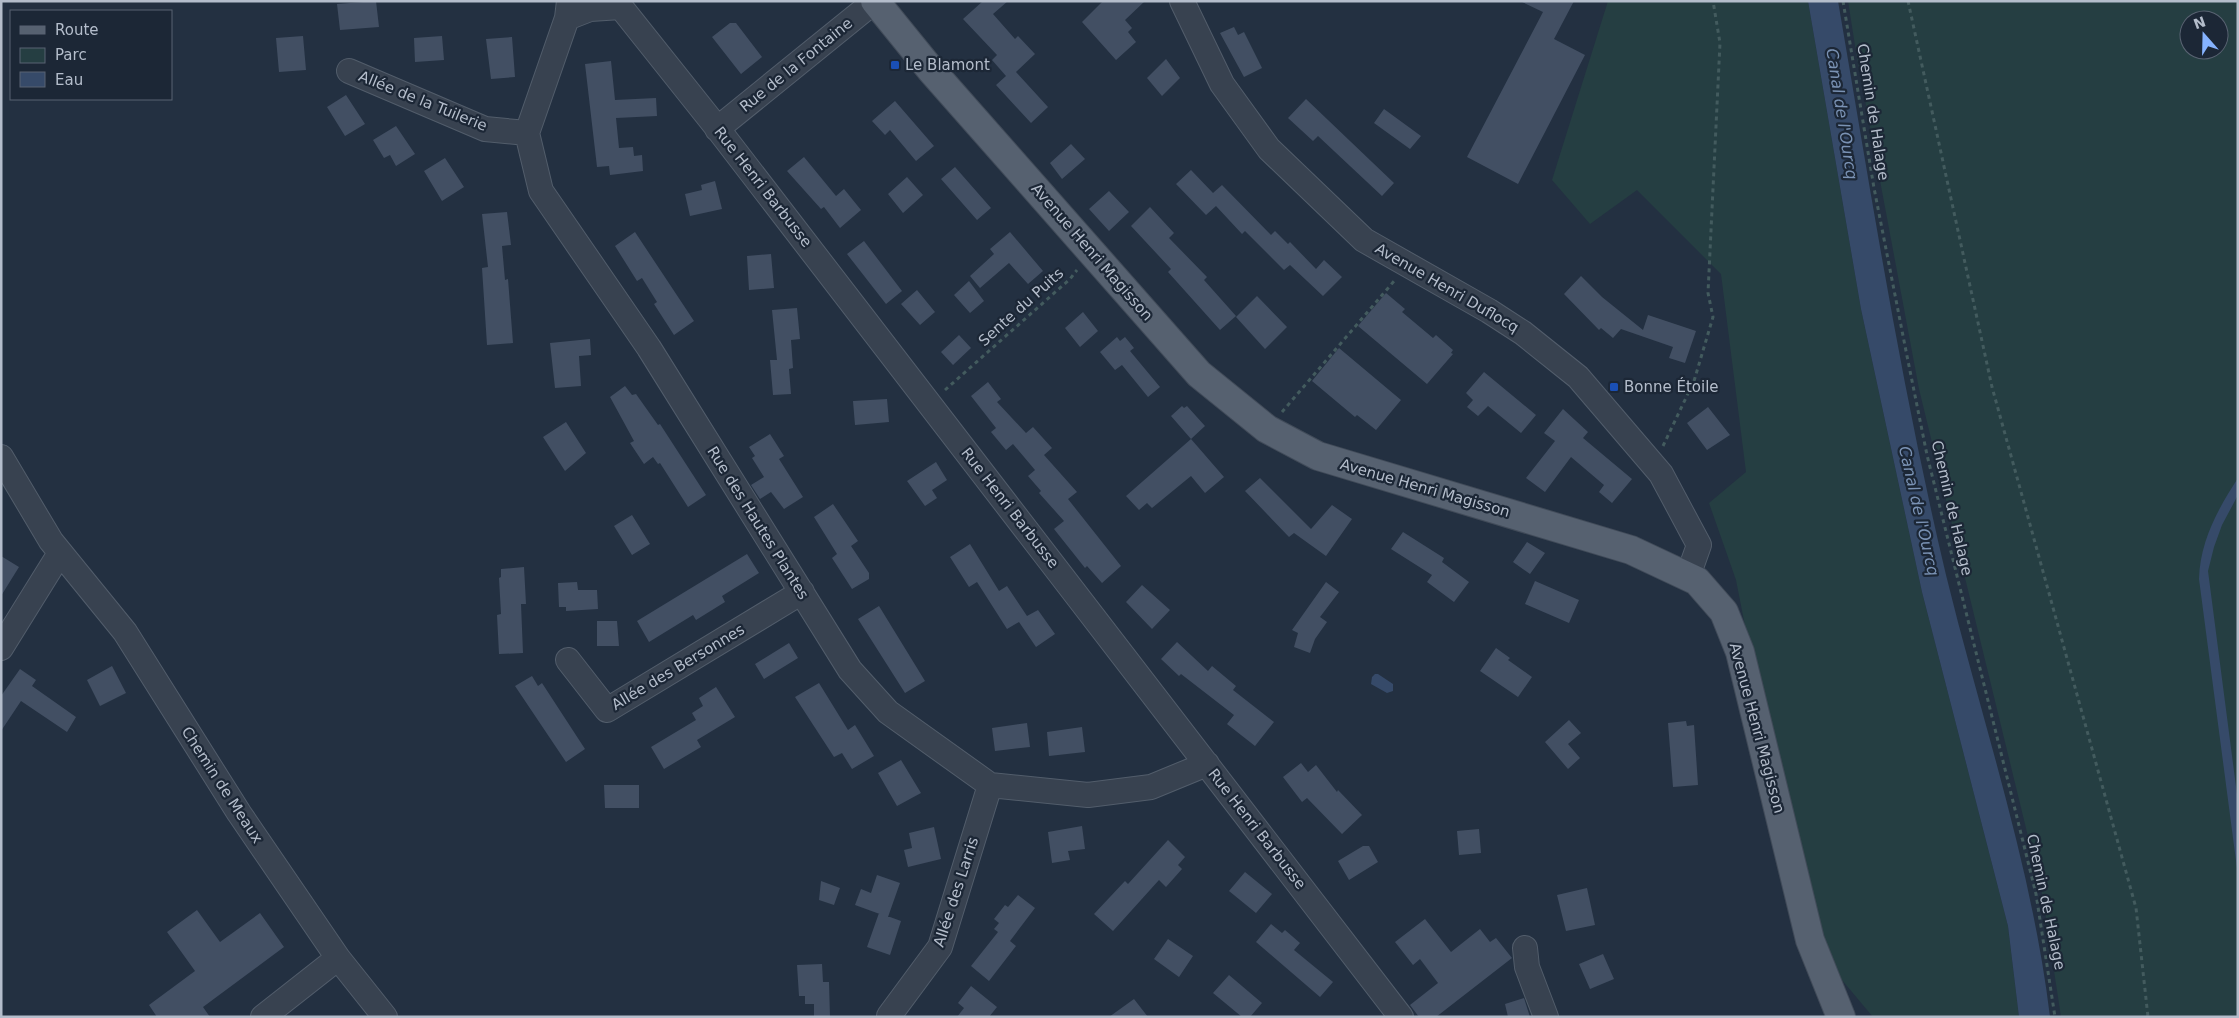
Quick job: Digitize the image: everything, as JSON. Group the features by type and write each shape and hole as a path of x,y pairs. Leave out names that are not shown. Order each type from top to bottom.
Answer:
{"main road":[{"name":"Avenue Henri Magisson","path":"875,1 937,77 1199,374 1267,429 1318,456 1631,550 1697,580 1724,612 1740,652 1810,940 1841,1017"}],"street":[{"name":"Rue de la Fontaine","path":"718,129 875,1"},
{"name":"Avenue Henri Duflocq","path":"1182,1 1222,84 1269,149 1364,240 1489,310 1524,333 1578,377 1661,474 1698,545 1688,576"},
{"name":"Rue Henri Barbusse","path":"618,4 718,129 1401,1017"},
{"path":"528,133 568,10 590,9 618,4"},
{"name":"Allée de la Tuilerie","path":"349,71 485,129 528,133"},
{"name":"Rue des Hautes Plantes","path":"528,133 541,191 648,348 850,670 888,712 990,785 1088,795 1150,786 1207,764"},
{"name":"Chemin de Meaux","path":"1,458 60,553 125,632 239,813 338,958 385,1017"},
{"path":"1,648 60,553"},
{"name":"Allée des Bersonnes","path":"568,660 608,710 802,592"},
{"name":"Allée des Larris","path":"889,1016 940,947 990,785"},
{"path":"1525,948 1527,967 1546,1017"},
{"path":"263,1017 338,958"}],"path":[{"path":"1654,465 1694,382 1713,317 1708,293 1720,43 1713,1"},
{"name":"Chemin de Halage","path":"1843,1 1872,178 1906,351 1937,493 2036,894 2055,1017"},
{"path":"1908,1 1992,387 2136,908 2148,1017"},
{"name":"Sente du Puits","path":"962,376 1070,279 1092,252"},
{"path":"1267,429 1409,265"}],"green space":[{"path":"1608,1 1808,1 1861,309 1922,592 2008,926 2019,1017 1873,1017 1831,967 1762,712 1736,580 1709,503 1746,472 1721,274 1637,190 1590,224 1552,180"},
{"path":"1848,1 2238,1 2238,1017 2061,1017 2043,898 1919,389"}],"water":[{"name":"Canal de l'Ourcq","path":"1808,1 1838,1 1887,289 1915,433 1946,575 2019,850 2042,961 2050,1017 2019,1017 2008,926 1922,592 1861,309"},
{"path":"2238,478 2238,495 2222,525 2208,571 2238,802 2238,876 2199,579 2200,565 2211,526"},
{"path":"1375,674 1393,684 1393,691 1387,693 1371,684 1372,677"}],"building":[{"path":"376,1 379,27 340,30 337,4"},
{"path":"983,1 1008,1 993,14 1015,39 1018,36 1035,54 1016,72 1048,107 1031,123 996,85 1006,76 992,60 997,55 963,19"},
{"path":"1103,1 1145,1 1125,20 1132,28 1128,32 1136,42 1116,60 1082,22"},
{"path":"1520,1 1574,1 1554,39 1585,55 1518,184 1467,157 1543,12"},
{"path":"730,23 736,23 762,57 741,74 712,37"},
{"path":"1234,27 1238,35 1244,32 1262,68 1244,77 1220,33"},
{"path":"303,36 306,70 279,72 276,38"},
{"path":"442,36 444,60 415,62 414,38"},
{"path":"512,37 515,77 491,79 486,39"},
{"path":"1166,59 1180,78 1162,96 1147,78"},
{"path":"611,61 615,100 656,98 657,116 616,118 619,148 633,147 634,156 642,155 643,171 610,175 609,166 597,167 585,64"},
{"path":"346,95 365,124 345,136 327,107"},
{"path":"1306,99 1394,183 1382,196 1318,136 1313,141 1288,118"},
{"path":"895,101 934,146 916,161 890,130 885,135 872,121"},
{"path":"1384,109 1421,136 1410,149 1374,123"},
{"path":"396,126 415,154 396,166 390,155 384,158 373,140"},
{"path":"1071,144 1085,159 1062,179 1050,163"},
{"path":"804,157 836,196 844,189 861,210 840,228 824,207 821,209 787,171"},
{"path":"445,158 464,187 442,201 424,171"},
{"path":"955,167 991,208 977,220 941,179"},
{"path":"1191,170 1213,193 1222,185 1271,235 1275,231 1288,244 1290,242 1316,269 1324,260 1342,277 1323,296 1290,265 1284,270 1245,231 1242,234 1216,206 1206,215 1176,184"},
{"path":"907,177 923,195 903,213 888,194"},
{"path":"715,181 722,209 690,216 685,194 702,190 701,185"},
{"path":"1109,191 1129,212 1109,231 1089,209"},
{"path":"1150,207 1174,233 1169,238 1207,277 1204,280 1236,316 1220,330 1168,272 1171,269 1131,226"},
{"path":"507,212 511,245 502,246 505,280 508,279 513,343 487,345 482,268 488,267 482,214"},
{"path":"635,232 694,321 674,335 654,304 657,302 642,278 637,281 615,246"},
{"path":"1010,232 1043,271 1028,284 1009,263 980,288 970,276 994,254 990,249"},
{"path":"864,241 902,291 886,304 847,254"},
{"path":"771,254 774,288 749,290 747,256"},
{"path":"1581,276 1602,297 1643,330 1648,315 1696,331 1685,363 1669,358 1673,347 1621,329 1613,338 1601,328 1599,330 1564,294"},
{"path":"969,281 984,301 970,313 954,295"},
{"path":"917,290 935,312 920,325 901,304"},
{"path":"1386,293 1405,309 1402,312 1433,338 1436,335 1453,350 1451,353 1453,354 1427,384 1358,326"},
{"path":"1257,296 1287,327 1265,349 1236,317"},
{"path":"797,308 800,339 791,340 793,368 789,369 791,394 773,395 770,360 777,360 772,310"},
{"path":"1083,312 1098,331 1080,347 1065,328"},
{"path":"959,335 971,348 953,365 941,352"},
{"path":"1117,337 1120,341 1125,337 1134,348 1130,351 1160,387 1148,397 1122,365 1115,370 1100,352"},
{"path":"590,339 591,355 579,356 581,386 555,388 550,343"},
{"path":"1339,348 1401,400 1376,430 1357,415 1355,417 1312,381"},
{"path":"1484,372 1536,415 1521,433 1488,406 1478,416 1467,407 1473,400 1466,393"},
{"path":"988,382 1001,399 997,402 1026,433 1033,427 1052,448 1044,455 1077,492 1068,499 1121,566 1102,583 1087,566 1085,568 1054,529 1064,521 1039,493 1041,491 1028,476 1035,470 1013,444 1006,450 991,432 996,428 971,396"},
{"path":"625,386 632,395 636,394 658,425 660,424 706,495 688,507 660,463 658,464 653,457 644,464 630,443 634,441 610,397"},
{"path":"887,399 889,422 855,425 853,401"},
{"path":"1182,406 1184,408 1187,406 1205,426 1191,439 1171,416"},
{"path":"1708,407 1730,435 1707,450 1687,423"},
{"path":"1563,409 1588,432 1583,438 1632,479 1612,503 1599,492 1604,485 1571,457 1545,492 1526,478 1555,441 1544,433"},
{"path":"566,422 586,453 565,471 543,437"},
{"path":"770,434 784,456 779,459 803,497 784,509 771,492 760,499 751,485 764,477 752,458 755,456 749,447"},
{"path":"1191,439 1224,477 1205,493 1191,476 1152,508 1147,503 1139,510 1126,496"},
{"path":"936,462 947,480 932,490 937,498 925,506 907,481"},
{"path":"1260,478 1311,529 1332,505 1352,519 1326,556 1294,533 1289,537 1245,491"},
{"path":"833,504 858,541 851,546 869,573 869,579 852,589 832,558 837,554 814,517"},
{"path":"632,515 650,544 632,555 614,526"},
{"path":"1403,532 1444,558 1442,562 1469,582 1454,602 1427,582 1432,575 1391,549"},
{"path":"1527,542 1545,553 1530,574 1513,562"},
{"path":"970,544 999,591 1007,586 1027,616 1038,610 1055,634 1036,647 1019,622 1007,629 977,582 969,587 950,557"},
{"path":"747,554 759,573 722,596 725,602 696,620 693,615 649,642 637,621"},
{"path":"1,556 19,567 1,596"},
{"path":"524,567 526,604 521,604 523,653 499,654 497,615 501,614 499,578 501,577 501,569"},
{"path":"1535,581 1579,600 1569,623 1525,604"},
{"path":"577,582 578,590 597,590 598,609 566,611 566,607 559,607 558,583"},
{"path":"1326,582 1339,592 1320,617 1327,622 1315,639 1310,653 1294,647 1298,633 1292,630"},
{"path":"1142,585 1170,610 1152,629 1126,602"},
{"path":"879,606 925,681 905,693 858,619"},
{"path":"597,621 617,621 619,646 597,646"},
{"path":"1177,642 1208,671 1212,666 1236,686 1233,690 1274,722 1255,746 1227,724 1234,715 1181,674 1179,676 1161,659"},
{"path":"789,643 798,658 764,679 755,664"},
{"path":"1496,648 1510,658 1508,660 1532,677 1518,697 1480,671"},
{"path":"112,666 126,693 100,706 87,680"},
{"path":"20,669 36,680 32,686 76,717 67,732 21,701 1,731 1,696"},
{"path":"532,676 538,686 542,683 585,749 566,762 515,686"},
{"path":"819,683 848,730 855,725 874,756 852,769 842,753 834,757 795,697"},
{"path":"716,687 735,717 697,740 701,747 664,769 651,747 696,720 692,713 703,706 699,698"},
{"path":"1569,720 1581,733 1568,744 1580,758 1568,769 1545,742"},
{"path":"1686,721 1687,726 1694,725 1698,785 1673,787 1668,723"},
{"path":"1027,723 1030,747 995,751 992,728"},
{"path":"1082,727 1085,752 1049,756 1047,732"},
{"path":"901,760 921,793 897,806 878,773"},
{"path":"1301,763 1308,772 1316,765 1337,792 1338,790 1362,815 1342,834 1307,798 1302,802 1283,777"},
{"path":"604,785 639,785 639,808 605,808"},
{"path":"1082,826 1085,849 1068,851 1070,860 1052,863 1048,832"},
{"path":"934,827 941,859 908,867 904,850 912,848 909,833"},
{"path":"1479,829 1481,853 1459,855 1457,831"},
{"path":"1168,840 1185,857 1178,865 1182,869 1166,887 1159,880 1113,931 1094,914 1125,881 1128,884"},
{"path":"1363,846 1369,846 1378,862 1349,880 1338,861"},
{"path":"1245,872 1272,894 1256,913 1229,891"},
{"path":"877,875 900,883 888,917 855,905 861,889 871,893"},
{"path":"821,881 840,888 834,905 819,900"},
{"path":"1587,888 1595,925 1566,931 1557,895"},
{"path":"1018,895 1035,908 1010,941 1016,946 989,981 971,966 998,932 994,929 999,923 994,919 1005,905 1008,907"},
{"path":"197,910 220,942 260,913 284,947 203,1007 210,1017 157,1017 149,1005 195,971 167,932"},
{"path":"879,913 901,921 890,955 867,947"},
{"path":"1425,919 1451,952 1480,929 1490,942 1496,938 1512,958 1436,1017 1419,1017 1410,1005 1438,983 1420,959 1413,965 1395,942"},
{"path":"1271,924 1282,933 1285,930 1300,943 1294,950 1333,982 1320,997 1256,942"},
{"path":"1168,939 1193,956 1179,977 1154,959"},
{"path":"1603,954 1614,979 1590,989 1579,964"},
{"path":"822,964 823,982 829,982 830,1017 814,1017 814,1004 805,1004 805,996 799,996 797,965"},
{"path":"1229,975 1262,1003 1250,1017 1242,1017 1213,993"},
{"path":"971,986 997,1007 989,1017 957,1017 964,1008 958,1003"},
{"path":"1524,998 1530,1017 1508,1017 1505,1004"},
{"path":"1134,999 1148,1017 1109,1017"}],"place":[{"name":"Le Blamont","path":"895,65"},
{"name":"Bonne Étoile","path":"1614,387"}]}
